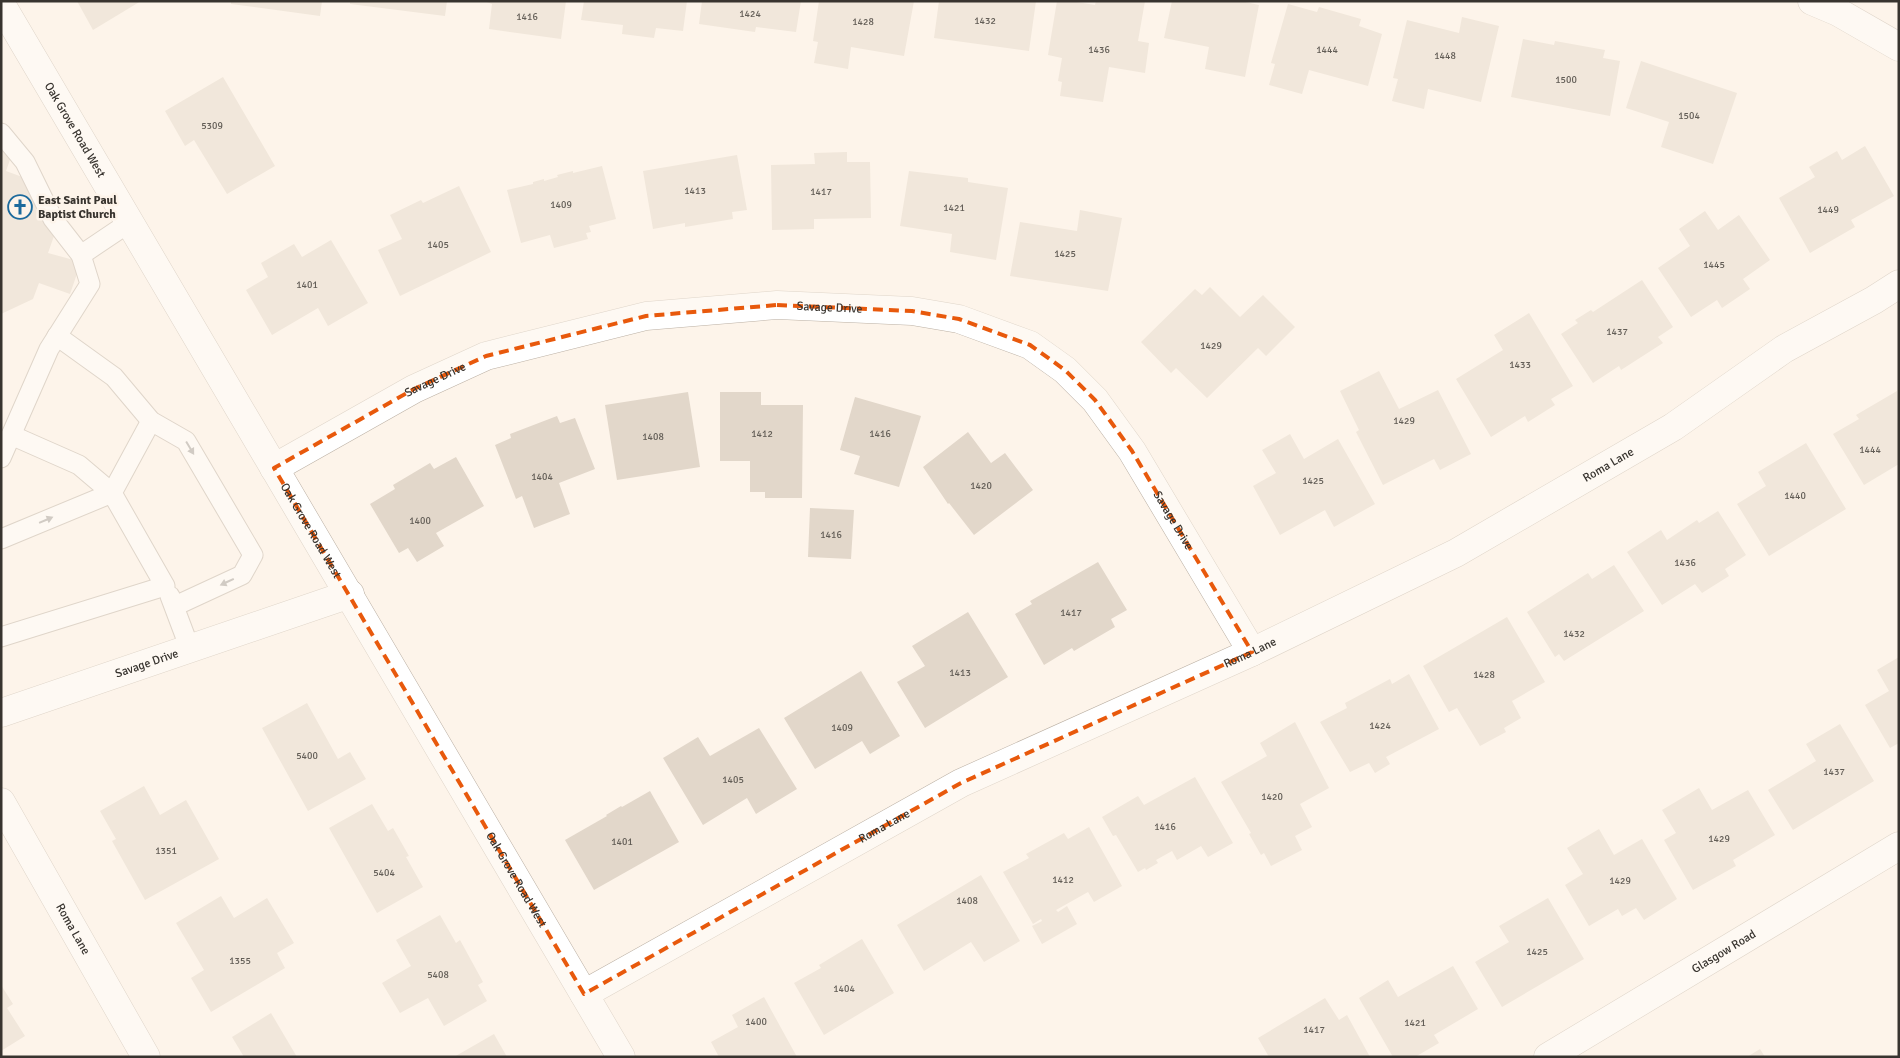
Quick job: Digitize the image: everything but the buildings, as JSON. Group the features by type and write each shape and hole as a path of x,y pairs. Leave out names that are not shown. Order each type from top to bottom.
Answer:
{"street":[{"path":"1812,1 1838,12 1899,47"},
{"name":"Oak Grove Road West","path":"1,4 621,1057"},
{"name":"Roma Lane","path":"584,994 961,783 1252,652 1456,553 1673,427 1784,350 1899,284"},
{"name":"Savage Drive","path":"274,468 414,389 486,356 646,316 777,305 912,311 959,319 1030,346 1065,370 1095,400 1132,451 1252,652"},
{"name":"Savage Drive","path":"1,713 350,594"},
{"name":"Roma Lane","path":"1,802 146,1057"},
{"name":"Glasgow Road","path":"1548,1057 1899,846"}],"lane":[{"path":"1,133 25,162 53,218 80,254 90,284 49,349 1,458"},
{"path":"80,254 130,222"},
{"path":"57,336 114,377 151,421 186,441 252,555 242,575 175,606"},
{"path":"1,539 112,493 151,421"},
{"path":"11,435 79,464 112,493 175,606 190,648"},
{"path":"1,637 164,586"}],"highlighted area":[{"path":"777,305 912,311 959,319 1030,345 1065,370 1095,400 1132,451 1252,652 961,783 584,994 274,468 414,389 486,356 646,316"}],"place":[{"name":"East Saint Paul Baptist Church","path":"20,207"}]}
